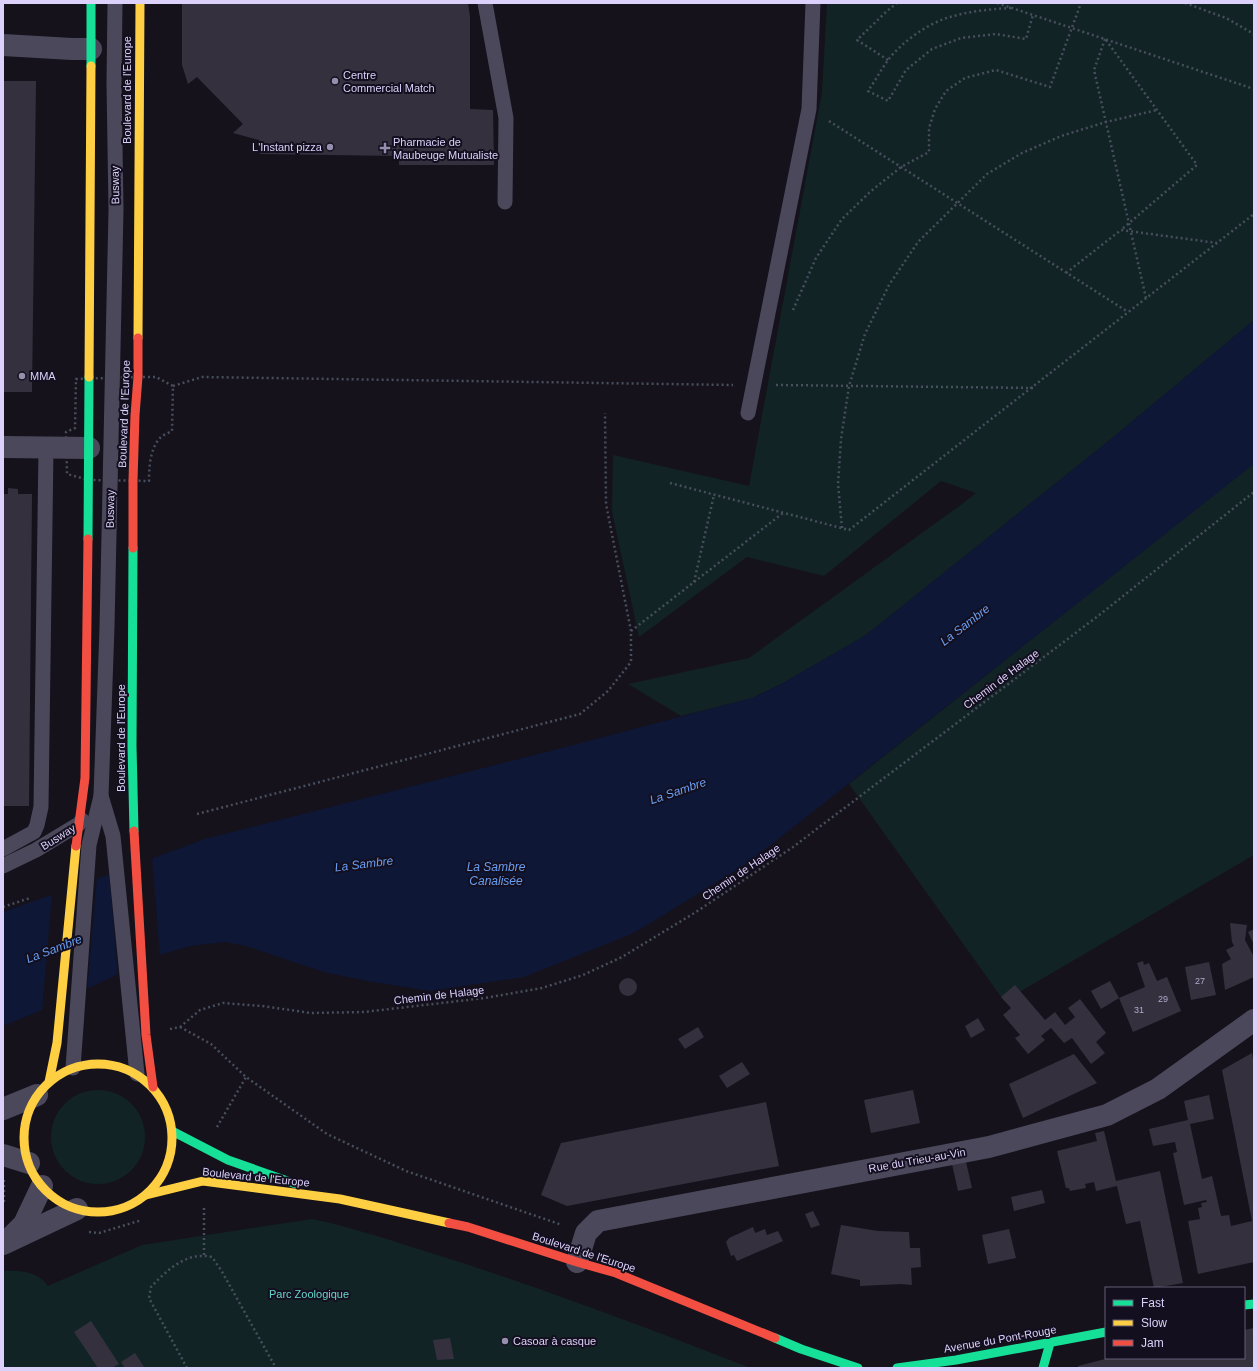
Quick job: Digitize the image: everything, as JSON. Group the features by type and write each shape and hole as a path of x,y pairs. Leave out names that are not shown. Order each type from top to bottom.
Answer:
{"main road":[{"path":"43,1089 73,1068 96,1064 119,1066 137,1074 153,1087 166,1107 172,1131 171,1154 161,1177 146,1194 125,1207 101,1212 77,1209 52,1196 42,1186 29,1163 24,1140 27,1117 43,1089 57,1043 82,848 79,824 85,778 91,3"},
{"name":"Boulevard de l'Europe","path":"140,3 138,376 133,481 132,746 134,825 146,1035 153,1087"},
{"name":"Boulevard de l'Europe","path":"172,1131 228,1160 340,1199"},
{"name":"Boulevard de l'Europe","path":"146,1194 203,1181 340,1199 468,1227 616,1273 801,1349 858,1368"},
{"name":"Avenue du Pont-Rouge","path":"897,1368 956,1360 1105,1332"},
{"path":"1043,1368 1050,1343"}],"street":[{"path":"3,45 91,49"},
{"path":"3,447 88,448"},
{"name":"Rue du Trieu-au-Vin","path":"586,1233 598,1221 989,1147 1107,1115 1158,1089 1254,1020"},
{"path":"3,1109 43,1089"},
{"path":"3,1155 29,1163"},
{"path":"4,1244 24,1224 42,1186"},
{"path":"4,1244 77,1209"},
{"path":"578,1262 586,1233"}],"lane":[{"name":"Busway","path":"3,866 36,850 79,824 101,796 108,588 116,210 114,82 115,3"},
{"path":"486,3 506,118 505,202"},
{"path":"748,413 809,108 813,3"},
{"path":"3,849 34,832 41,807 46,448"},
{"path":"101,796 114,836 137,1074"},
{"path":"73,1068 82,848 101,796"}],"path":[{"path":"888,60 857,40 897,3"},
{"path":"997,3 1254,89"},
{"path":"792,315 793,307 816,258 842,220 871,191 902,167 929,152 929,128 935,109 946,91 965,78 996,70 1050,87 1081,3"},
{"path":"1186,3 1226,18 1254,34"},
{"path":"1011,8 984,10 949,17 923,29 901,45 888,60 868,91 888,101 906,70 932,49 961,38 996,34 1026,39 1033,15"},
{"path":"1066,273 1121,230 1197,165 1105,39"},
{"path":"1105,39 1094,70 1146,298"},
{"path":"809,108 1128,312"},
{"path":"842,528 838,484 841,439 849,386 865,334 889,285 918,242 987,174 1022,153 1061,136 1106,122 1157,110"},
{"path":"670,483 849,530 1254,214"},
{"path":"1121,230 1217,243"},
{"path":"173,386 202,377 1036,388"},
{"path":"777,385 779,378"},
{"path":"197,814 580,714 608,690 631,662 631,631 606,504 605,413"},
{"name":"Chemin de Halage","path":"146,1035 180,1027 200,1010 223,1003 262,1006 311,1013 364,1012 485,998 542,988 583,975 622,957 696,912 793,847 1098,616 1254,492"},
{"path":"694,582 714,494"},
{"path":"631,631 783,512"},
{"path":"3,907 30,898"},
{"path":"180,1027 211,1044 246,1077 326,1134 406,1171 586,1233"},
{"path":"187,1368 149,1298 151,1287 178,1262 204,1255 212,1257 221,1270 276,1368"}],"green space":[{"path":"827,3 1254,3 1254,320 1111,439 866,635 783,683 752,698 681,716 628,684 749,658 976,493 941,481 824,576 747,557 639,637 612,512 613,455 749,486 822,92"},
{"path":"1254,463 1254,855 1004,1001 849,784"},
{"path":"98,1090 116,1094 131,1104 141,1119 145,1137 141,1155 131,1170 116,1180 98,1184 80,1180 65,1170 55,1155 51,1137 55,1119 65,1104 80,1094"},
{"name":"Parc Zoologique","path":"312,1219 375,1236 516,1281 634,1323 751,1368 3,1368 3,1271 22,1271 34,1274 48,1286 142,1245"}],"water":[{"name":"La Sambre Canalisée","path":"1254,320 1254,464 772,844 743,866 644,927 629,935 524,977 430,991 367,981 324,972 246,946 224,942 190,946 159,955 42,1010 3,1026 3,912 205,839 752,698 783,683 866,635 1111,439"}],"pier":[{"path":"152,857 160,957 118,976 109,872"},
{"path":"97,877 87,991 42,1012 52,893"}],"building":[{"name":"Centre Commercial Match","path":"182,3 468,3 470,17 470,109 493,110 494,165 399,165 399,156 260,154 259,140 233,133 243,124 197,77 188,84 182,65"},
{"path":"3,81 36,81 32,392 3,392"},
{"path":"8,488 18,489 18,494 32,494 29,806 3,806 3,494 8,494"},
{"path":"1230,923 1247,925 1245,940 1254,957 1254,977 1225,990 1222,964 1231,959 1226,950 1234,946 1232,942"},
{"path":"1254,929 1254,945 1248,932"},
{"path":"1143,961 1144,965 1149,963 1157,981 1167,977 1181,1011 1133,1032 1119,998 1145,987 1137,963"},
{"path":"1209,962 1216,995 1191,1000 1185,967"},
{"path":"624,978 632,978 637,983 635,994 632,996 624,996 619,991 619,983"},
{"path":"1110,981 1119,998 1101,1009 1091,991"},
{"path":"1015,985 1045,1020 1055,1012 1065,1025 1075,1017 1068,1008 1080,999 1106,1033 1096,1042 1105,1053 1091,1064 1072,1038 1064,1043 1051,1028 1041,1036 1045,1040 1028,1054 1015,1038 1020,1035 1003,1015 1011,1008 1001,997"},
{"path":"978,1018 985,1030 971,1038 965,1026"},
{"path":"698,1027 704,1037 685,1049 678,1039"},
{"path":"1252,1053 1254,1066 1254,1262 1198,1274 1188,1221 1200,1219 1198,1208 1202,1207 1201,1203 1207,1202 1206,1200 1184,1205 1173,1153 1177,1152 1175,1142 1153,1146 1149,1129 1188,1120 1184,1101 1209,1095 1214,1119 1190,1124 1202,1179 1212,1176 1221,1216 1229,1215 1231,1226 1252,1221 1222,1070"},
{"path":"1074,1054 1097,1083 1023,1118 1009,1084"},
{"path":"742,1062 750,1074 727,1088 719,1076"},
{"path":"913,1090 920,1123 871,1133 864,1100"},
{"path":"766,1102 779,1166 567,1206 541,1195 561,1143"},
{"path":"1104,1131 1116,1181 1160,1171 1183,1283 1154,1287 1140,1221 1126,1224 1117,1186 1096,1191 1094,1182 1085,1184 1086,1188 1070,1191 1069,1188 1066,1188 1057,1151 1097,1141 1095,1133"},
{"path":"966,1162 972,1188 958,1191 952,1164"},
{"path":"1042,1190 1045,1203 1014,1211 1011,1197"},
{"path":"813,1211 820,1225 811,1228 805,1214"},
{"path":"841,1225 878,1231 909,1232 910,1248 920,1248 921,1267 911,1268 912,1285 901,1284 860,1286 860,1280 831,1274"},
{"path":"753,1227 755,1233 765,1229 767,1235 778,1231 783,1241 737,1261 734,1255 731,1256 726,1242 729,1238"},
{"path":"1009,1229 1016,1258 988,1264 982,1235"},
{"path":"91,1321 119,1364 112,1368 98,1368 74,1332"},
{"path":"1254,1328 1254,1368 1078,1368 1078,1366 1105,1359 1245,1359 1245,1330"},
{"path":"450,1338 454,1359 437,1360 433,1340"},
{"path":"135,1353 144,1367 125,1368 121,1362"}],"traffic: fast":[{"path":"91,3 91,66"},
{"path":"88,539 89,377"},
{"path":"133,548 132,746 134,831"},
{"path":"172,1131 228,1160 296,1184"},
{"path":"1245,1305 1254,1304"},
{"path":"897,1368 956,1360 1105,1332"},
{"path":"775,1338 801,1349 858,1368"},
{"path":"1043,1368 1050,1343"}],"traffic: slow":[{"path":"138,338 140,3"},
{"path":"89,377 91,66"},
{"path":"49,1082 57,1043 76,846"},
{"path":"98,1064 112,1066 133,1073 145,1081 155,1091 166,1110 172,1138 170,1152 163,1173 155,1185 145,1195 126,1206 98,1212 84,1210 63,1203 51,1195 41,1185 30,1166 24,1138 26,1124 33,1103 41,1091 51,1081 70,1070 98,1064"},
{"path":"146,1195 203,1181 340,1199 449,1223"}],"traffic: jam":[{"path":"133,548 133,481 138,377 138,338"},
{"path":"76,846 85,778 88,539"},
{"path":"134,831 146,1035 153,1087"},
{"path":"449,1223 468,1227 616,1273 775,1338"}],"place":[{"name":"Centre Commercial Match","path":"335,81"},
{"name":"L'Instant pizza","path":"330,147"},
{"name":"Pharmacie de Maubeuge Mutualiste","path":"385,148"},
{"name":"MMA","path":"22,376"},
{"name":"Casoar à casque","path":"505,1341"}],"water label":[{"name":"La Sambre","path":"965,625"},
{"name":"La Sambre","path":"678,791"},
{"name":"La Sambre","path":"364,864"},
{"name":"La Sambre","path":"54,949"}]}
